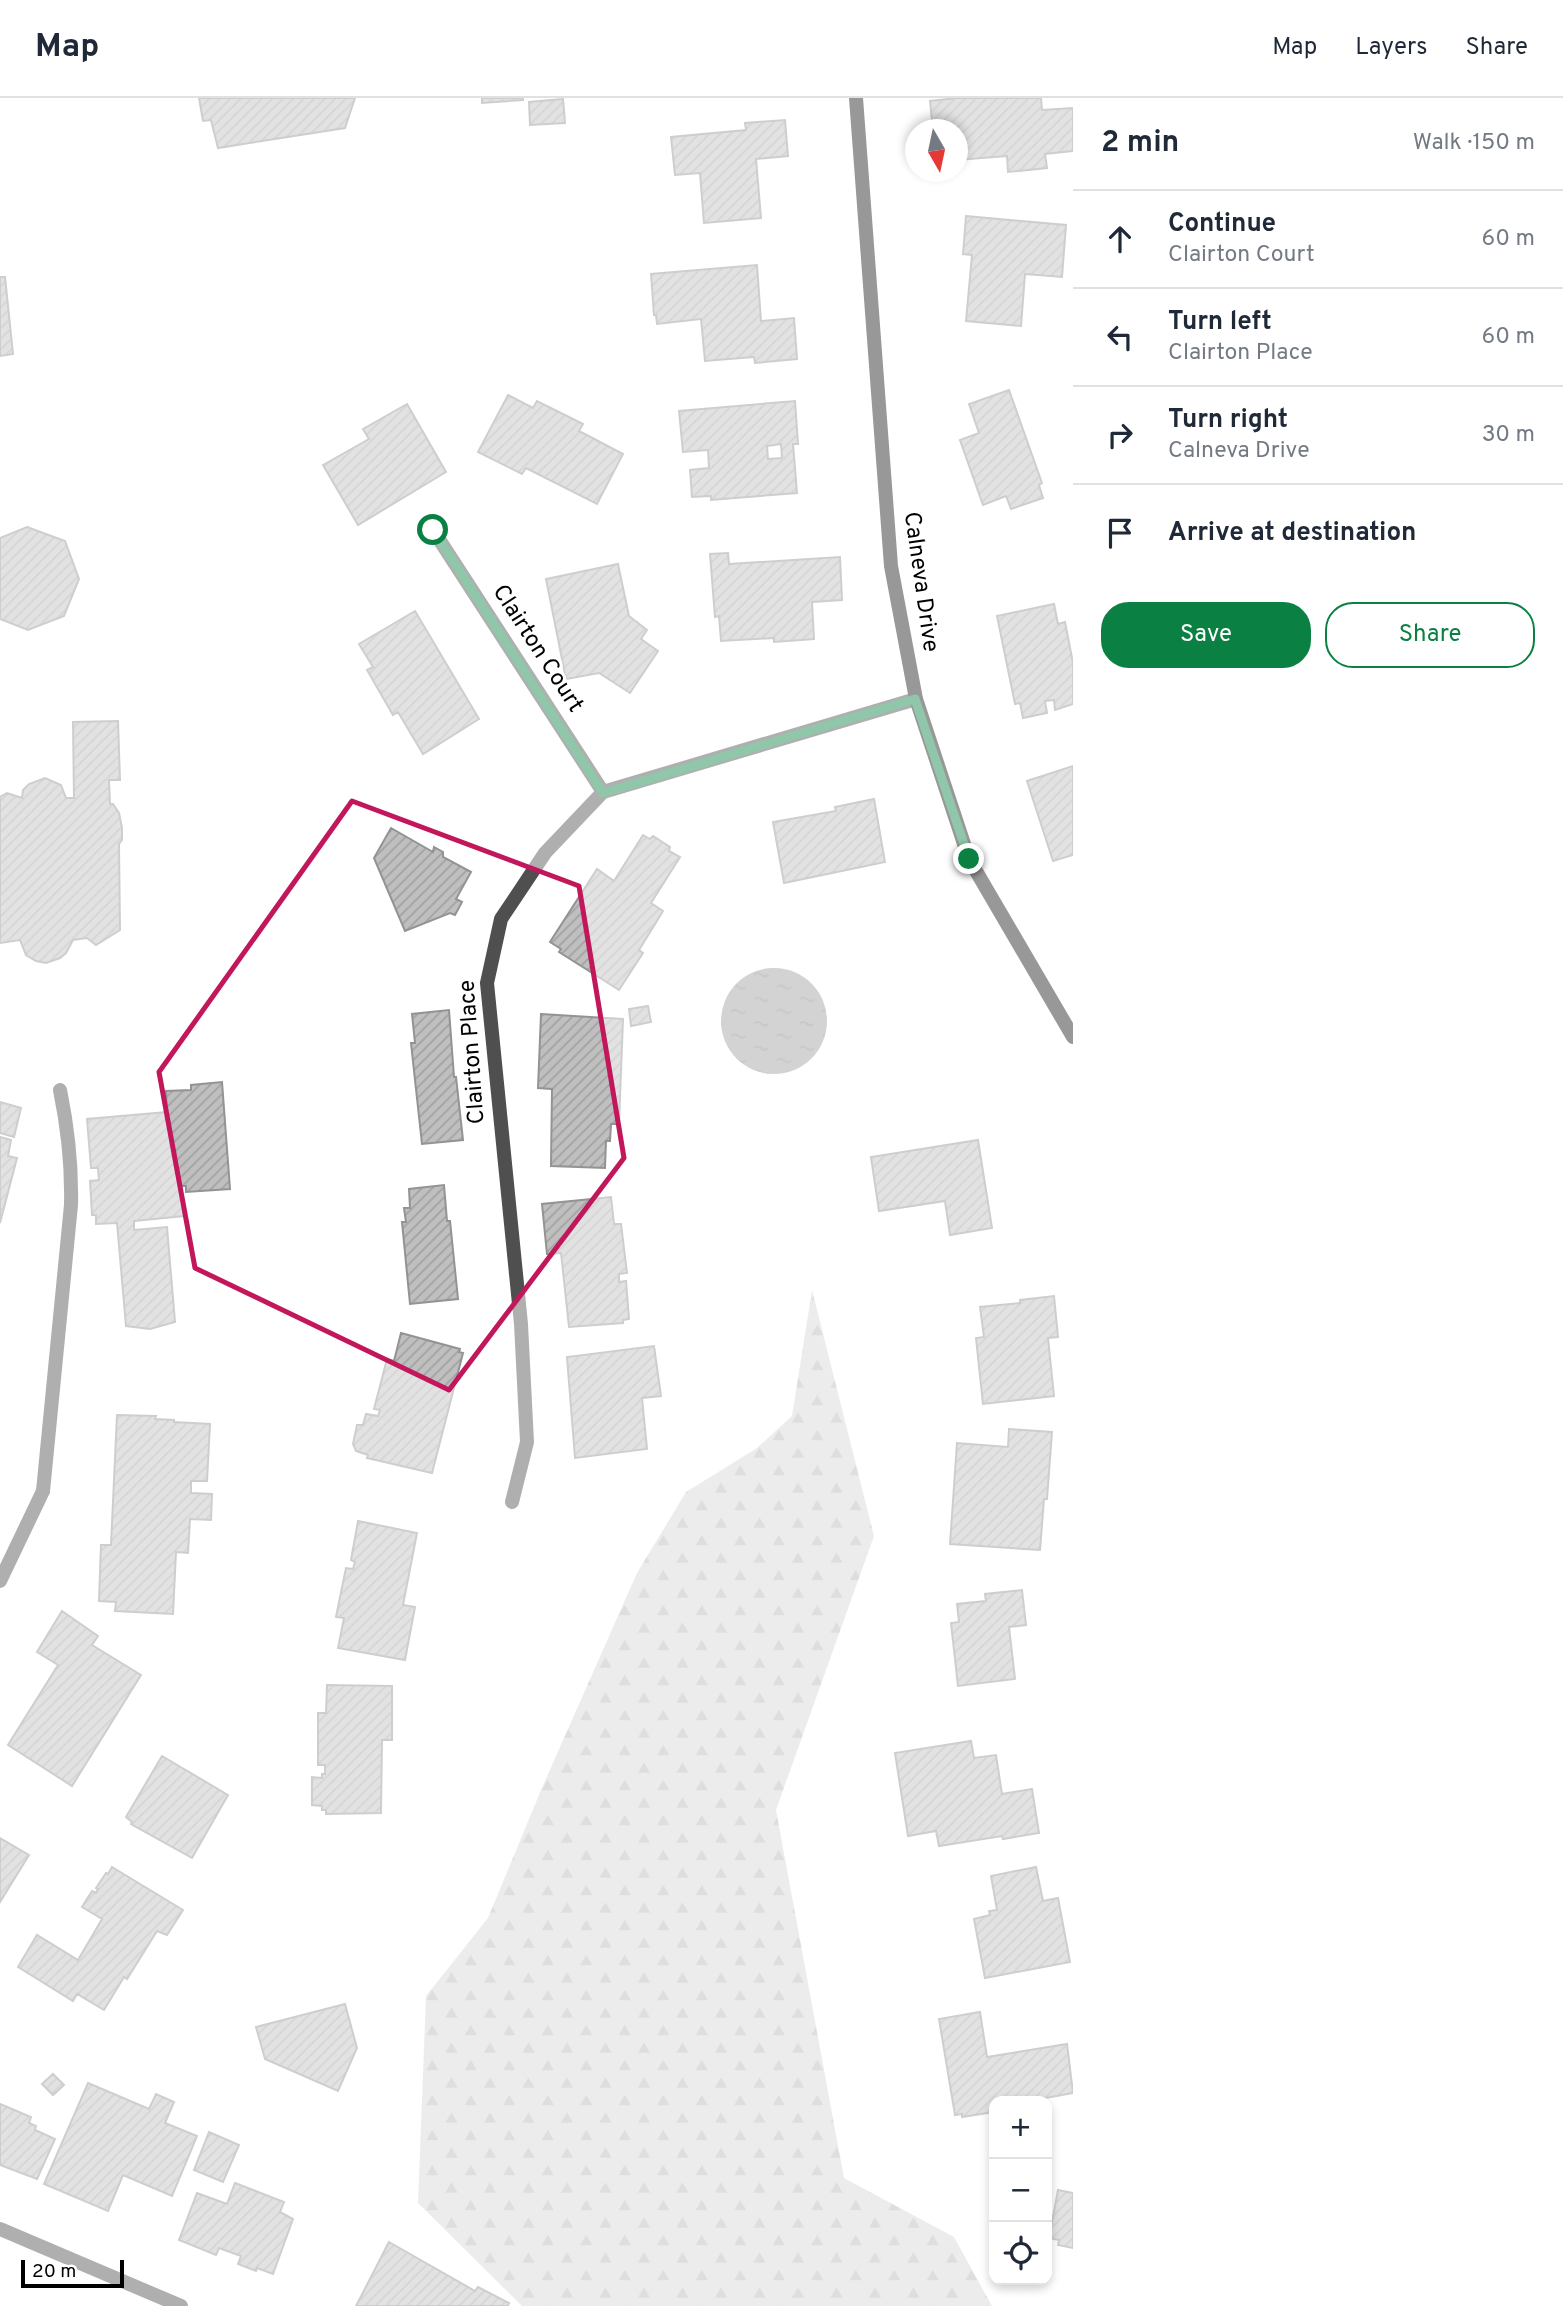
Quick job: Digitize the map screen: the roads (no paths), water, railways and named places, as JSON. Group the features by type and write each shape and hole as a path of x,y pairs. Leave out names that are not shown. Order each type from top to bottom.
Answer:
{"main road":[{"name":"Calneva Drive","path":"856,98 891,566 915,699 969,859 1073,1037"}],"street":[{"name":"Clairton Court","path":"433,530 603,793"},
{"name":"Clairton Place","path":"512,1502 527,1442 521,1324 487,983 501,919 545,853 603,793 915,699"},
{"path":"0,1581 43,1490 71,1205 69,1134 60,1090"},
{"path":"0,2229 181,2306"}],"water":[{"path":"774,968 794,972 811,984 823,1001 827,1021 823,1041 811,1058 794,1070 774,1074 754,1070 737,1058 725,1041 721,1021 725,1001 737,984 754,972"}]}
